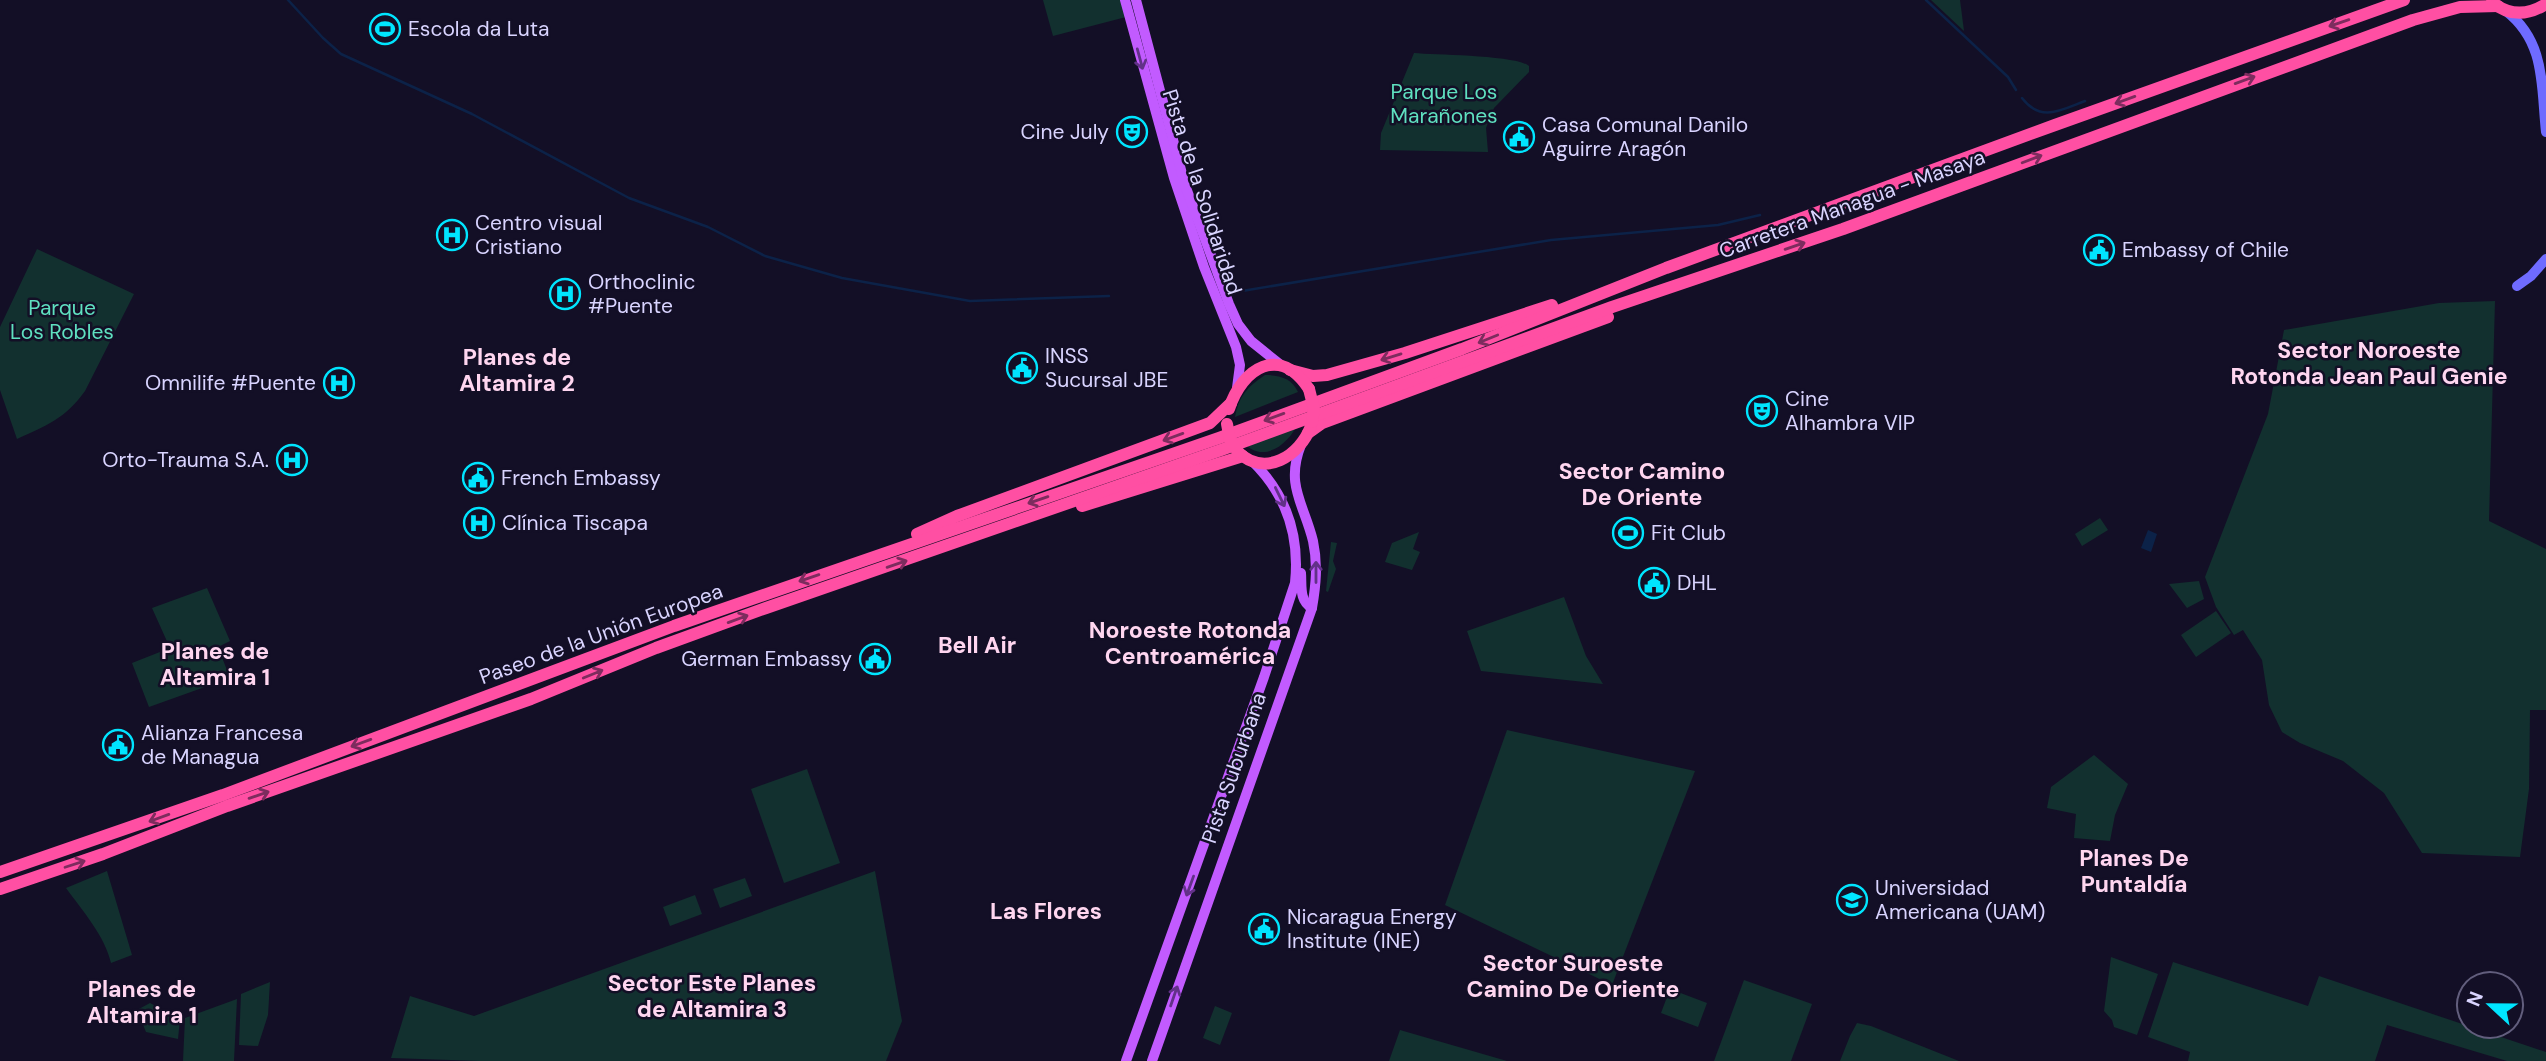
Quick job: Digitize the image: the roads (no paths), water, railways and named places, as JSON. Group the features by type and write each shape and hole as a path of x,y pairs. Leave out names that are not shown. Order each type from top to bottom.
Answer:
{"highway":[{"name":"Carretera Managua - Masaya","path":"1220,444 1665,268 2404,0"},
{"name":"Carretera Managua - Masaya","path":"1220,444 1843,229 2413,19 2460,7 2498,6 2521,14 2546,4"},
{"name":"Carretera Managua - Masaya","path":"1287,369 1322,376 1362,366 1665,268"},
{"path":"1310,428 1584,326 1684,284"},
{"path":"1274,366 1287,369 1299,377 1309,389 1314,409 1310,428 1301,445 1289,456 1275,463 1262,464 1244,456 1230,440 1227,424 1233,399 1242,381 1257,369 1274,366"},
{"path":"874,556 957,516 1210,423 1233,399"},
{"name":"Paseo de la Unión Europea","path":"0,889 531,699 656,648 928,553 1220,444"},
{"name":"Paseo de la Unión Europea","path":"0,872 147,823 674,626 874,556 1220,444"},
{"name":"Paseo de la Unión Europea","path":"928,553 976,542 1177,475 1244,456"}],"main road":[{"name":"Pista de la Solidaridad","path":"1125,0 1174,178 1204,267 1236,347 1240,374 1233,399"},
{"name":"Pista de la Solidaridad","path":"1136,0 1185,185 1229,304 1238,324 1256,347 1287,369"},
{"path":"2498,6 2520,22 2535,46 2546,132"},
{"path":"2517,286 2531,276 2546,259"},
{"name":"Pista Suburbana","path":"1152,1061 1312,608 1316,580 1315,556 1312,537 1293,476 1301,445"},
{"name":"Pista Suburbana","path":"1126,1061 1288,607 1296,571 1291,525 1274,485 1244,456"},
{"path":"1291,525 1301,561 1302,596 1304,603 1312,608"}],"water":[{"path":"2148,530 2157,534 2151,552 2141,548"}],"waterway":[{"path":"288,0 341,54 472,114 629,198 708,227 765,256 842,278 970,301 1109,296"},
{"path":"1926,0 2008,77 2016,90"},
{"path":"2022,98 2029,106 2044,112 2060,111 2085,101"},
{"path":"1236,292 1551,240 1718,225 1760,215"}],"place":[{"name":"Escola da Luta","path":"385,29"},
{"name":"Cine July","path":"1132,132"},
{"name":"Casa Comunal Danilo Aguirre Aragón","path":"1519,137"},
{"name":"Centro visual Cristiano","path":"452,235"},
{"name":"Embassy of Chile","path":"2099,250"},
{"name":"Orthoclinic #Puente","path":"565,294"},
{"name":"INSS Sucursal JBE","path":"1022,368"},
{"name":"Omnilife #Puente","path":"339,383"},
{"name":"Cine Alhambra VIP","path":"1762,411"},
{"name":"Orto-Trauma S.A.","path":"292,460"},
{"name":"French Embassy","path":"478,478"},
{"name":"Clínica Tiscapa","path":"479,523"},
{"name":"Fit Club","path":"1628,533"},
{"name":"DHL","path":"1654,583"},
{"name":"German Embassy","path":"875,659"},
{"name":"Alianza Francesa de Managua","path":"118,745"},
{"name":"Universidad Americana (UAM)","path":"1852,900"},
{"name":"Nicaragua Energy Institute (INE)","path":"1264,929"}],"district":[{"name":"Sector Noroeste Rotonda Jean Paul Genie","path":"2369,363"},
{"name":"Planes de Altamira 2","path":"517,370"},
{"name":"Sector Camino De Oriente","path":"1642,484"},
{"name":"Noroeste Rotonda Centroamérica","path":"1190,643"},
{"name":"Bell Air","path":"977,645"},
{"name":"Planes de Altamira 1","path":"215,664"},
{"name":"Planes De Puntaldía","path":"2134,871"},
{"name":"Las Flores","path":"1046,911"},
{"name":"Sector Suroeste Camino De Oriente","path":"1573,976"},
{"name":"Sector Este Planes de Altamira 3","path":"712,996"},
{"name":"Planes de Altamira 1","path":"142,1002"}],"park label":[{"name":"Parque Los Marañones","path":"1444,104"},
{"name":"Parque Los Robles","path":"62,320"}]}
